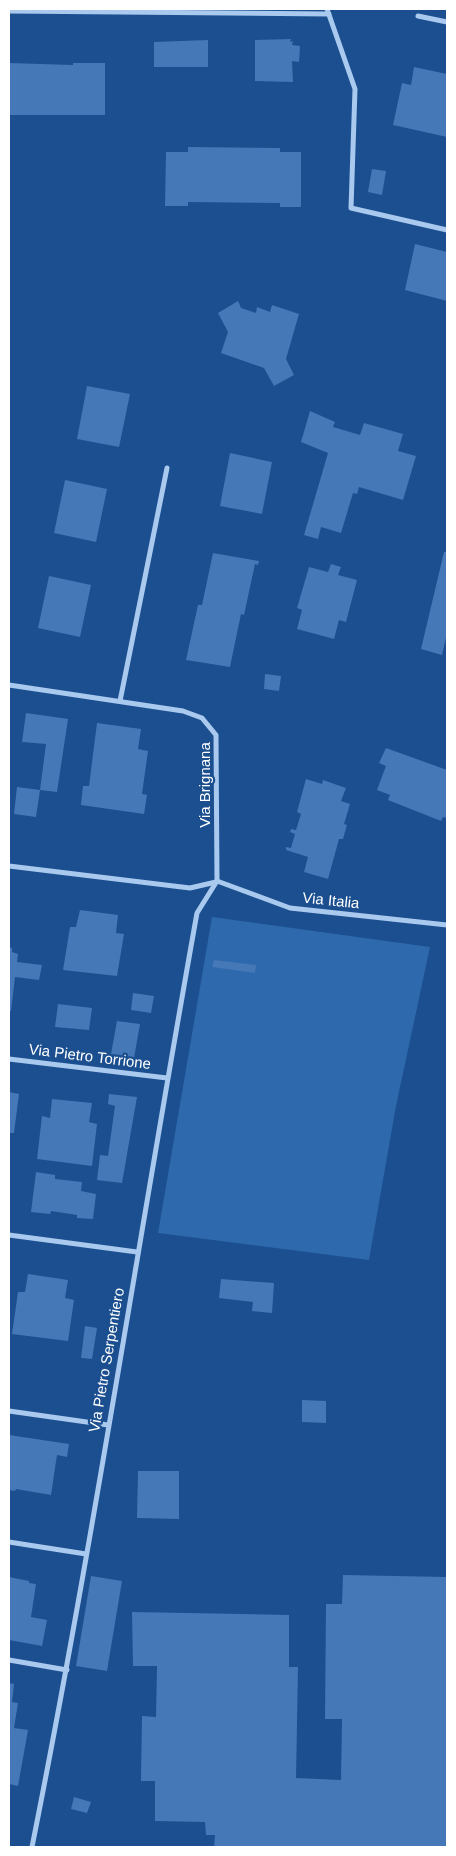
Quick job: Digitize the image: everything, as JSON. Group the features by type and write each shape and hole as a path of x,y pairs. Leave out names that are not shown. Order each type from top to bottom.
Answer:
{"street":[{"path":"9,11 328,11 355,88 351,208 447,230"},
{"path":"418,16 447,22"},
{"path":"120,701 168,468"},
{"name":"Via Brignana","path":"9,685 183,711 202,718 216,735 217,882"},
{"path":"9,866 190,888 217,882"},
{"name":"Via Italia","path":"217,882 290,908 447,925"},
{"name":"Via Pietro Serpentiero","path":"32,1847 67,1670 137,1252 197,913 217,882"},
{"name":"Via Pietro Torrione","path":"9,1059 168,1078"},
{"path":"9,1235 137,1252"},
{"path":"9,1411 108,1425"},
{"path":"9,1542 86,1554"},
{"path":"9,1660 67,1670"}],"shaded area":[{"path":"212,917 430,947 396,1106 369,1260 158,1233"}],"building":[{"path":"291,39 290,42 293,41 292,45 300,46 299,62 292,61 293,82 255,81 255,40"},
{"path":"208,40 208,67 154,67 154,42"},
{"path":"9,63 73,65 73,63 105,63 105,115 9,115"},
{"path":"414,67 447,74 447,137 393,125 402,83 411,85"},
{"path":"188,147 280,148 280,152 301,152 301,207 280,207 280,203 188,202 188,206 165,206 166,152 188,152"},
{"path":"372,169 386,171 382,195 368,192"},
{"path":"415,244 447,252 447,301 405,290"},
{"path":"238,301 241,308 256,313 257,307 270,312 272,305 299,314 286,359 294,375 274,386 264,368 221,353 228,332 218,313"},
{"path":"87,386 130,394 119,447 77,439"},
{"path":"310,411 335,422 333,427 360,435 364,423 403,434 398,451 416,456 403,500 359,487 357,494 353,493 341,533 321,527 318,539 304,535 328,453 301,442"},
{"path":"230,453 272,462 262,514 220,506"},
{"path":"65,480 107,489 96,542 54,533"},
{"path":"444,552 447,552 447,633 442,655 421,649"},
{"path":"213,553 259,561 258,565 255,564 244,615 241,614 230,667 186,660 198,605 202,605"},
{"path":"331,564 341,567 338,575 357,580 346,622 339,620 334,639 297,629 302,610 297,608 309,567 328,572"},
{"path":"49,576 91,585 80,637 38,628"},
{"path":"265,674 281,676 279,691 264,689"},
{"path":"26,713 68,719 57,792 40,790 46,744 22,742"},
{"path":"97,723 141,729 138,749 148,751 142,794 147,795 144,814 81,805 83,786 89,786"},
{"path":"386,748 447,770 447,818 443,817 441,821 388,800 390,795 377,790 386,766 379,763"},
{"path":"306,779 322,784 323,780 346,788 341,801 350,804 344,824 347,825 343,839 339,839 328,879 304,872 308,857 286,850 286,847 291,848 295,834 290,832 291,829 296,830 301,814 297,812"},
{"path":"17,787 40,790 36,817 14,814"},
{"path":"80,910 118,915 116,933 124,934 117,976 63,970 70,927 76,927"},
{"path":"9,947 12,948 12,952 18,954 17,962 42,965 39,980 15,977 11,1011 9,1011"},
{"path":"214,960 256,965 255,973 212,967"},
{"path":"133,993 154,996 151,1013 131,1010"},
{"path":"58,1004 92,1008 89,1030 55,1027"},
{"path":"117,1021 140,1024 134,1058 111,1054"},
{"path":"9,1092 19,1094 14,1133 9,1133"},
{"path":"109,1094 137,1097 122,1183 97,1180 100,1155 108,1156 115,1106 108,1104"},
{"path":"52,1099 92,1103 89,1122 97,1124 92,1166 37,1159 42,1116 50,1118"},
{"path":"36,1172 55,1175 55,1179 82,1182 81,1191 96,1194 93,1219 77,1218 77,1215 51,1211 50,1214 31,1212"},
{"path":"28,1274 68,1280 65,1298 74,1300 68,1341 12,1334 18,1292 25,1292"},
{"path":"221,1279 274,1283 272,1313 252,1311 253,1302 219,1298"},
{"path":"85,1326 97,1328 92,1359 81,1358"},
{"path":"302,1400 326,1401 326,1423 302,1422"},
{"path":"9,1435 69,1444 67,1457 57,1455 51,1495 16,1489 15,1491 9,1490"},
{"path":"138,1471 179,1471 179,1519 137,1518"},
{"path":"343,1575 447,1577 447,1847 214,1847 215,1835 206,1835 205,1822 155,1821 155,1781 141,1781 142,1716 156,1717 157,1666 133,1666 132,1612 289,1615 289,1667 298,1667 296,1778 341,1780 342,1719 325,1719 326,1604 342,1604"},
{"path":"91,1576 122,1581 107,1671 76,1666"},
{"path":"9,1577 36,1584 31,1617 47,1620 42,1646 9,1640"},
{"path":"9,1683 14,1684 12,1702 18,1703 14,1728 28,1730 18,1786 9,1784"},
{"path":"74,1797 91,1802 87,1813 71,1809"}]}
